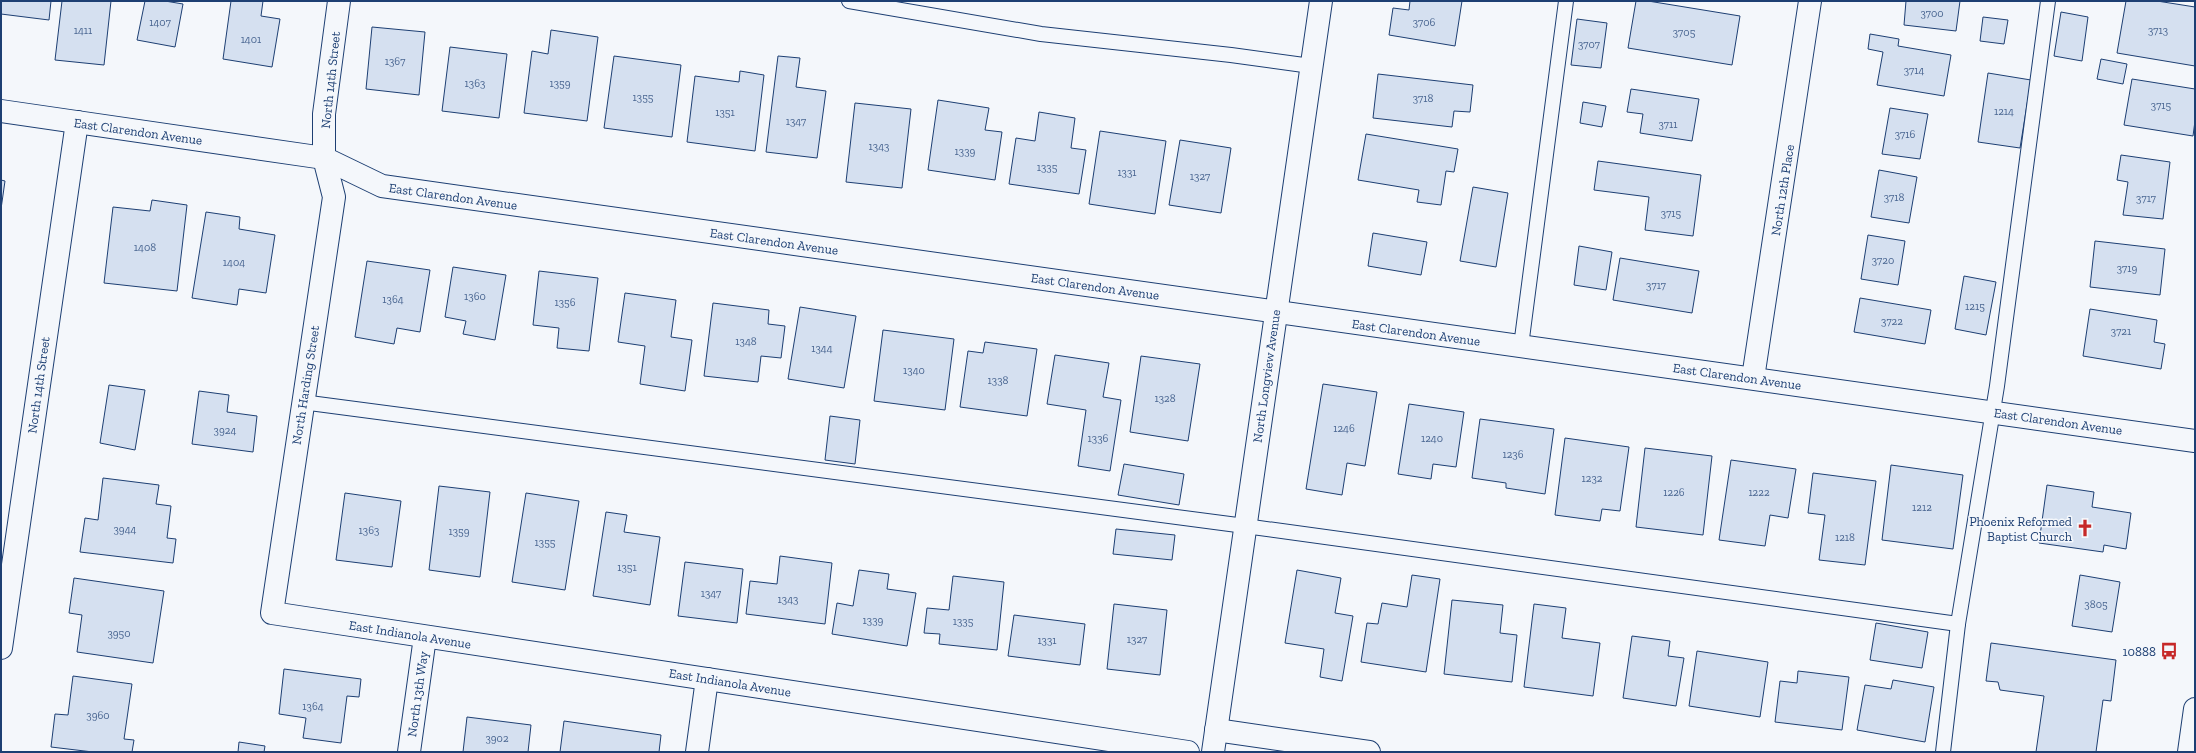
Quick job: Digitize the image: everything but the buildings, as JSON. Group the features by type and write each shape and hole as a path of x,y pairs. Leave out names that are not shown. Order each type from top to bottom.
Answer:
{"street":[{"name":"North 14th Street","path":"324,158 324,114 339,1"},
{"name":"North Longview Avenue","path":"1212,752 1321,1"},
{"name":"North 12th Place","path":"1753,378 1810,1"},
{"name":"East Clarendon Avenue","path":"1,111 324,158 382,186 2195,441"},
{"name":"North 14th Street","path":"1,648 77,122"},
{"name":"North Harding Street","path":"272,614 302,402 334,197 324,158"},
{"name":"East Indianola Avenue","path":"272,614 1188,752"},
{"name":"North 13th Way","path":"409,752 425,637"},
{"path":"697,752 707,679"},
{"path":"2189,752 2195,708"},
{"path":"1216,730 1369,752"}],"lane":[{"path":"849,1 1041,34 1231,55 1311,66"},
{"path":"1521,346 1566,1"},
{"path":"1943,752 1958,624 1994,412 2048,1"},
{"path":"302,402 1245,526 1958,624"}],"place":[{"name":"Phoenix Reformed Baptist Church","path":"2085,528"},
{"name":"10888","path":"2169,651"}]}
